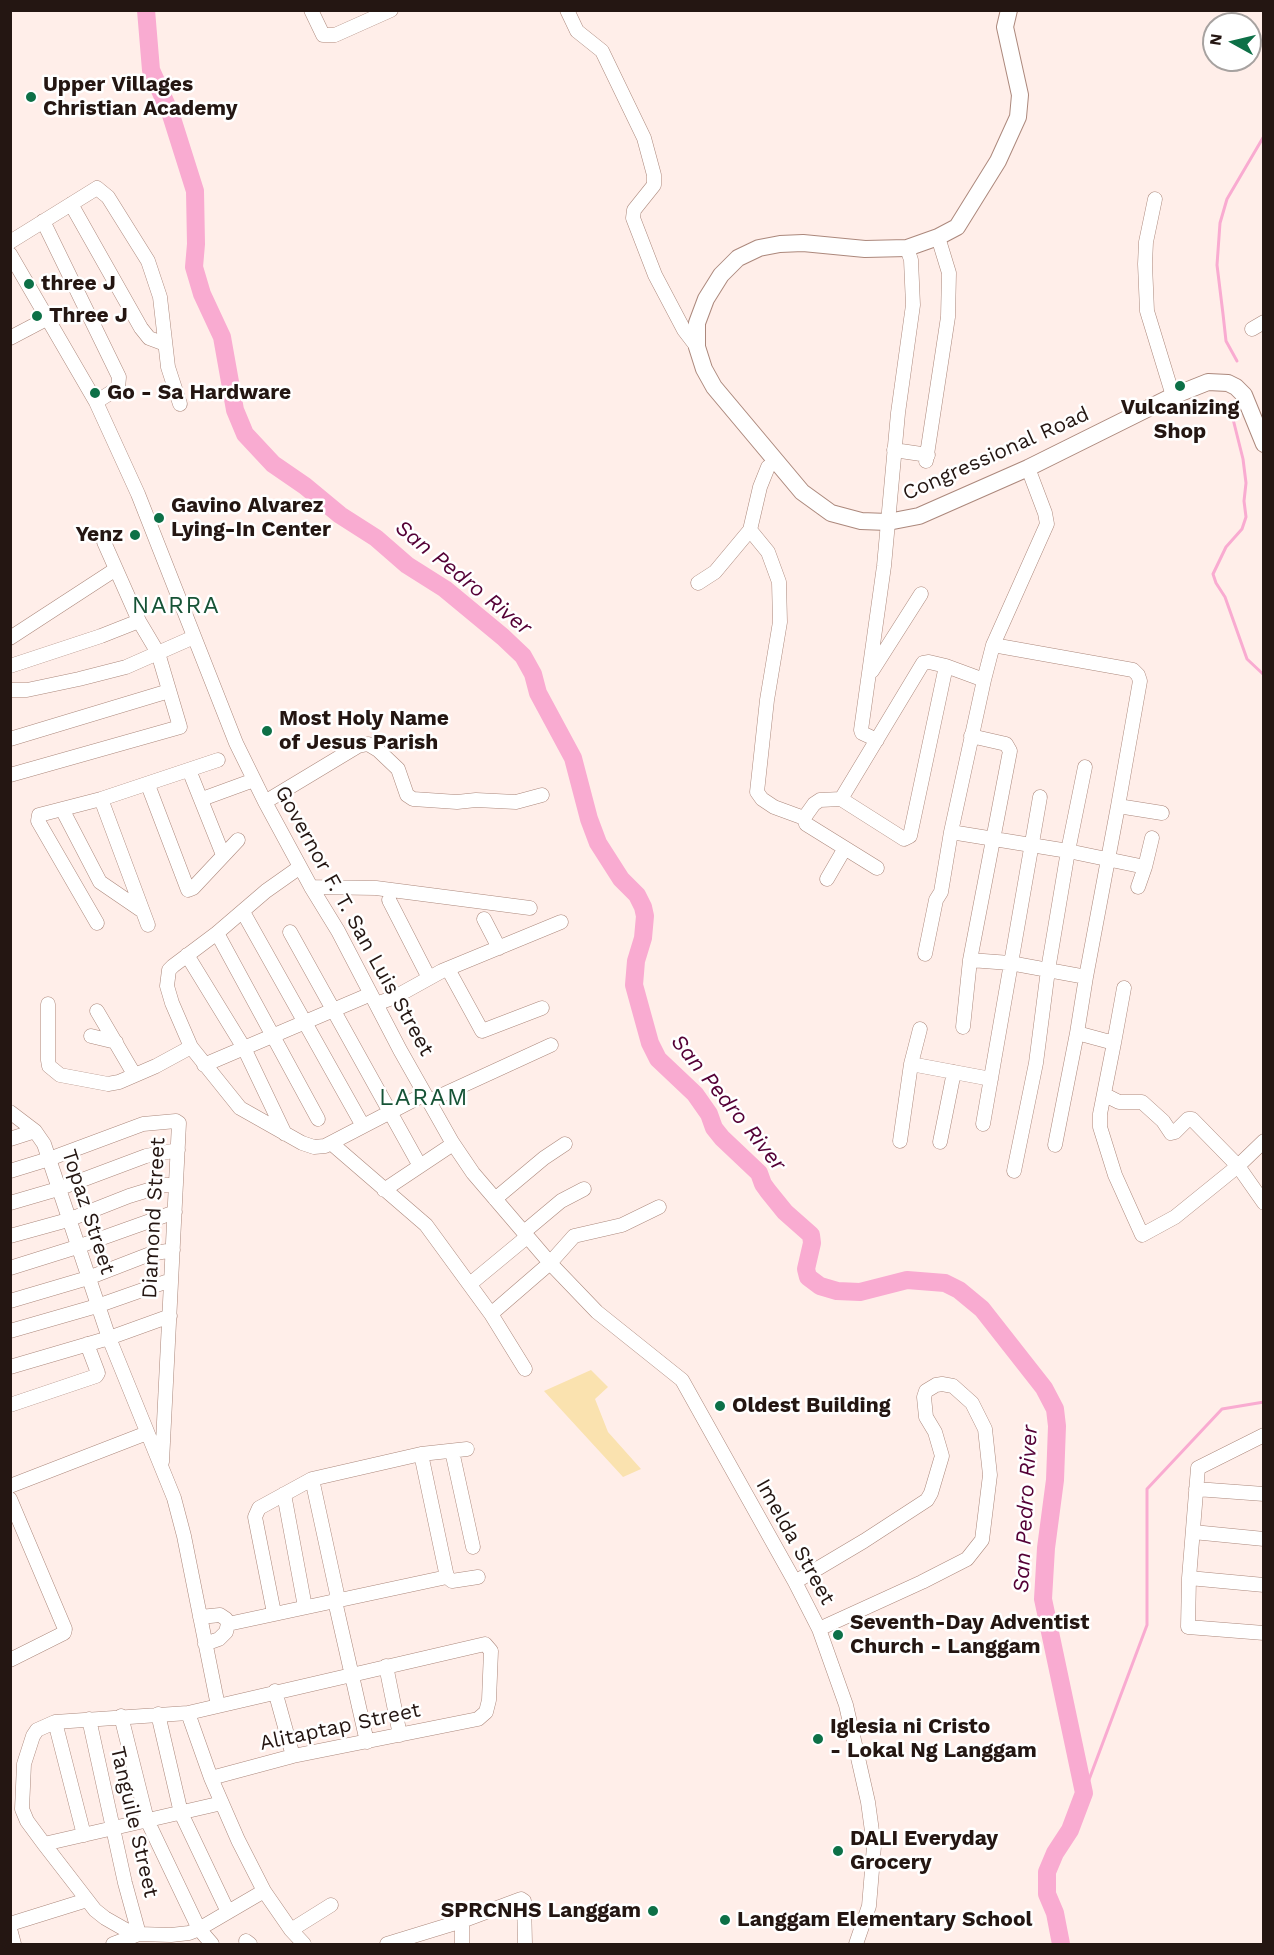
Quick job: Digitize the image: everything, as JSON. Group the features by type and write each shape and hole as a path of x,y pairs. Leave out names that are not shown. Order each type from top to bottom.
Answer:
{"main road":[{"name":"Congressional Road","path":"1004,16 1020,95 1018,117 998,161 957,227 938,237 907,248 865,249 803,243 780,244 759,248 738,258 721,275 706,299 697,323 697,348 704,369 714,387 802,492 831,513 861,521 888,522 919,516 1028,468 1173,396 1208,382 1224,382 1240,390 1249,402 1263,444"}],"street":[{"path":"311,10 323,35 335,34 391,10"},
{"path":"567,10 577,31 602,51 644,138 654,175 654,185 634,210 633,218 655,275 684,330 697,348"},
{"path":"10,242 97,188 108,197 148,261 160,297 171,381 180,404"},
{"path":"1155,199 1146,252 1147,311 1173,396"},
{"path":"71,204 141,328 149,338 165,344"},
{"path":"43,221 119,377 118,388 96,402"},
{"path":"894,450 927,458 948,317 949,273 938,237"},
{"path":"877,740 861,732 884,566 894,450 913,305 911,260 907,248"},
{"name":"Governor F. T. San Luis Street","path":"10,254 96,402 138,494 236,743 254,780 427,1097 468,1166 523,1236 597,1312"},
{"path":"10,338 48,318"},
{"path":"698,583 715,572 750,530 768,466 776,461"},
{"path":"925,954 936,900 941,892 971,736 993,645 1047,525 1045,513 1028,468"},
{"path":"750,530 768,552 779,582 780,622 767,700 758,792 762,799 774,807 804,818"},
{"path":"10,775 180,727 158,653 139,621 104,542"},
{"path":"10,638 116,569"},
{"path":"869,676 921,594"},
{"path":"10,666 139,621"},
{"path":"10,690 27,690 126,667 194,637"},
{"path":"993,645 1133,670 1140,681 1077,1033 1054,1145"},
{"path":"841,799 923,663 946,666 984,680"},
{"path":"804,818 814,804 820,800 841,799 904,839 910,836 946,666"},
{"path":"10,739 169,691"},
{"path":"963,1027 970,960 1010,751 1006,744 971,736"},
{"path":"265,802 358,746 368,744 398,769 407,795 413,799 516,802 542,795"},
{"path":"97,922 38,821 39,815 148,785 218,760"},
{"path":"1014,1171 1036,1063 1048,970 1085,767"},
{"path":"189,770 223,855"},
{"path":"202,799 254,780"},
{"path":"148,785 188,890 194,888 238,840"},
{"path":"983,1124 1040,797"},
{"path":"101,799 148,925"},
{"path":"1118,806 1162,813"},
{"path":"62,809 100,882 141,910"},
{"path":"804,818 806,824 877,868"},
{"path":"951,832 1068,851 1145,867"},
{"path":"1138,887 1152,838"},
{"path":"827,879 845,848"},
{"path":"300,867 266,891 217,933 172,966 167,981 179,1022 191,1047 240,1108 302,1143 320,1148 390,1112 551,1045"},
{"path":"311,887 376,888 530,908"},
{"path":"389,900 429,978"},
{"path":"243,912 363,1126"},
{"path":"484,920 499,948"},
{"path":"204,1065 335,1010 374,999 429,978 561,922"},
{"path":"290,932 420,1166"},
{"path":"217,933 318,1119"},
{"path":"187,955 244,1048 285,1134"},
{"path":"970,960 1010,963 1086,977"},
{"path":"448,969 482,1031 542,1008"},
{"path":"1124,988 1100,1127 1115,1175 1142,1235 1175,1217 1238,1166 1263,1141"},
{"path":"48,1004 48,1060 53,1070 60,1075 108,1084 119,1082 191,1047"},
{"path":"97,1011 134,1074"},
{"path":"900,1141 911,1064 920,1029"},
{"path":"1077,1033 1114,1043"},
{"path":"91,1036 116,1042"},
{"path":"911,1064 991,1079"},
{"path":"940,1142 954,1072"},
{"path":"1105,1095 1119,1102 1142,1102 1163,1121 1171,1132 1175,1132 1188,1119 1192,1119 1238,1166 1263,1203"},
{"name":"Topaz Street","path":"10,1112 35,1131 44,1144 97,1306 174,1498 184,1536 218,1706"},
{"name":"Diamond Street","path":"48,1159 143,1124 176,1121 178,1123 161,1467"},
{"path":"10,1139 35,1131"},
{"path":"331,1143 426,1225 491,1314 525,1368"},
{"path":"495,1199 544,1158 565,1144"},
{"path":"384,1190 447,1148"},
{"path":"10,1203 58,1189 146,1156 178,1150"},
{"path":"10,1171 48,1159"},
{"path":"10,1236 68,1220 129,1196 165,1185 176,1185"},
{"path":"470,1284 561,1201 584,1189"},
{"path":"491,1314 550,1263 574,1236 622,1225 659,1207"},
{"path":"10,1268 175,1212"},
{"path":"10,1301 88,1278 128,1262 173,1250"},
{"path":"10,1331 97,1306 171,1280"},
{"name":"Imelda Street","path":"597,1312 682,1380 819,1629 846,1705 868,1802 874,1846 869,1906 856,1944"},
{"path":"10,1367 109,1338 170,1316"},
{"path":"10,1405 96,1376 98,1373 87,1344"},
{"path":"795,1582 927,1500 942,1456 935,1432 924,1410 924,1397 926,1391 936,1384 953,1386 972,1403 986,1429 990,1475 982,1540 967,1559 819,1629"},
{"path":"10,1486 147,1433"},
{"path":"1263,1435 1198,1468 1189,1578 1188,1626 1263,1633"},
{"path":"274,1613 255,1517 259,1508 312,1479 421,1454 467,1449"},
{"path":"452,1451 473,1548"},
{"path":"421,1454 447,1577 452,1581 478,1577"},
{"path":"312,1479 337,1594 335,1600 367,1742"},
{"path":"1196,1489 1263,1494"},
{"path":"284,1494 305,1607"},
{"path":"10,1499 65,1629 64,1633 10,1660"},
{"path":"1193,1532 1263,1539"},
{"path":"228,1624 447,1577"},
{"path":"1189,1578 1263,1586"},
{"path":"200,1617 220,1615 226,1619 228,1624 226,1632 219,1639 206,1644"},
{"name":"Alitaptap Street","path":"212,1778 293,1756 478,1719 486,1712 489,1700 491,1651 485,1644 386,1666"},
{"path":"264,1891 199,1929 171,1935 139,1934 126,1930 105,1918 87,1900 44,1844 27,1821 22,1809 24,1764 29,1744 37,1730 56,1722 188,1713 386,1666 400,1735"},
{"path":"275,1692 293,1756"},
{"path":"188,1713 238,1840 264,1891 291,1930 304,1944"},
{"path":"158,1714 181,1813 228,1912"},
{"path":"121,1716 147,1820 199,1929 212,1944"},
{"name":"Tanguile Street","path":"90,1719 139,1934"},
{"path":"56,1722 84,1835"},
{"path":"44,1844 222,1803"},
{"path":"387,1944 462,1921 517,1899 524,1901 525,1944"},
{"path":"10,1924 87,1900"},
{"path":"291,1930 331,1905"},
{"path":"462,1921 462,1944"},
{"path":"10,1929 14,1944"},
{"path":"113,1944 139,1934"}],"shaded area":[{"path":"591,1370 608,1387 595,1399 608,1432 641,1469 623,1477 544,1391"}],"waterway":[{"name":"San Pedro River","path":"146,10 151,70 171,115 195,191 194,267 202,294 222,337 235,410 245,434 273,464 305,486 340,515 376,538 407,565 445,589 523,656 533,674 538,693 573,758 589,819 598,843 621,879 637,895 643,907 645,916 643,938 636,961 634,985 650,1043 658,1059 695,1094 722,1138 759,1173 763,1184 785,1212 811,1235 812,1243 806,1269 808,1277 820,1286 837,1291 860,1292 907,1280 945,1283 959,1290 982,1309 1044,1388 1055,1409 1057,1426 1055,1480 1046,1548 1043,1599 1084,1793 1070,1830 1055,1853 1047,1872 1047,1894 1055,1913 1061,1944"},
{"path":"1237,361 1226,341 1217,265 1220,223 1227,199 1264,136"},
{"path":"1229,403 1243,459 1246,517 1242,529 1226,547 1213,574 1225,597 1247,659 1264,675"},
{"path":"1084,1793 1147,1625 1147,1489 1222,1409 1264,1402"}],"place":[{"name":"Upper Villages Christian Academy","path":"31,97"},
{"name":"three J","path":"29,284"},
{"name":"Three J","path":"37,316"},
{"name":"Vulcanizing Shop","path":"1180,386"},
{"name":"Go - Sa Hardware","path":"95,393"},
{"name":"Gavino Alvarez Lying-In Center","path":"159,518"},
{"name":"Yenz","path":"135,535"},
{"name":"Most Holy Name of Jesus Parish","path":"267,731"},
{"name":"Oldest Building","path":"720,1406"},
{"name":"Seventh-Day Adventist Church - Langgam","path":"838,1635"},
{"name":"Iglesia ni Cristo - Lokal Ng Langgam","path":"818,1739"},
{"name":"DALI Everyday Grocery","path":"838,1851"},
{"name":"SPRCNHS Langgam","path":"653,1911"},
{"name":"Langgam Elementary School","path":"725,1920"}],"district":[{"name":"NARRA","path":"176,606"},
{"name":"LARAM","path":"424,1098"}]}
